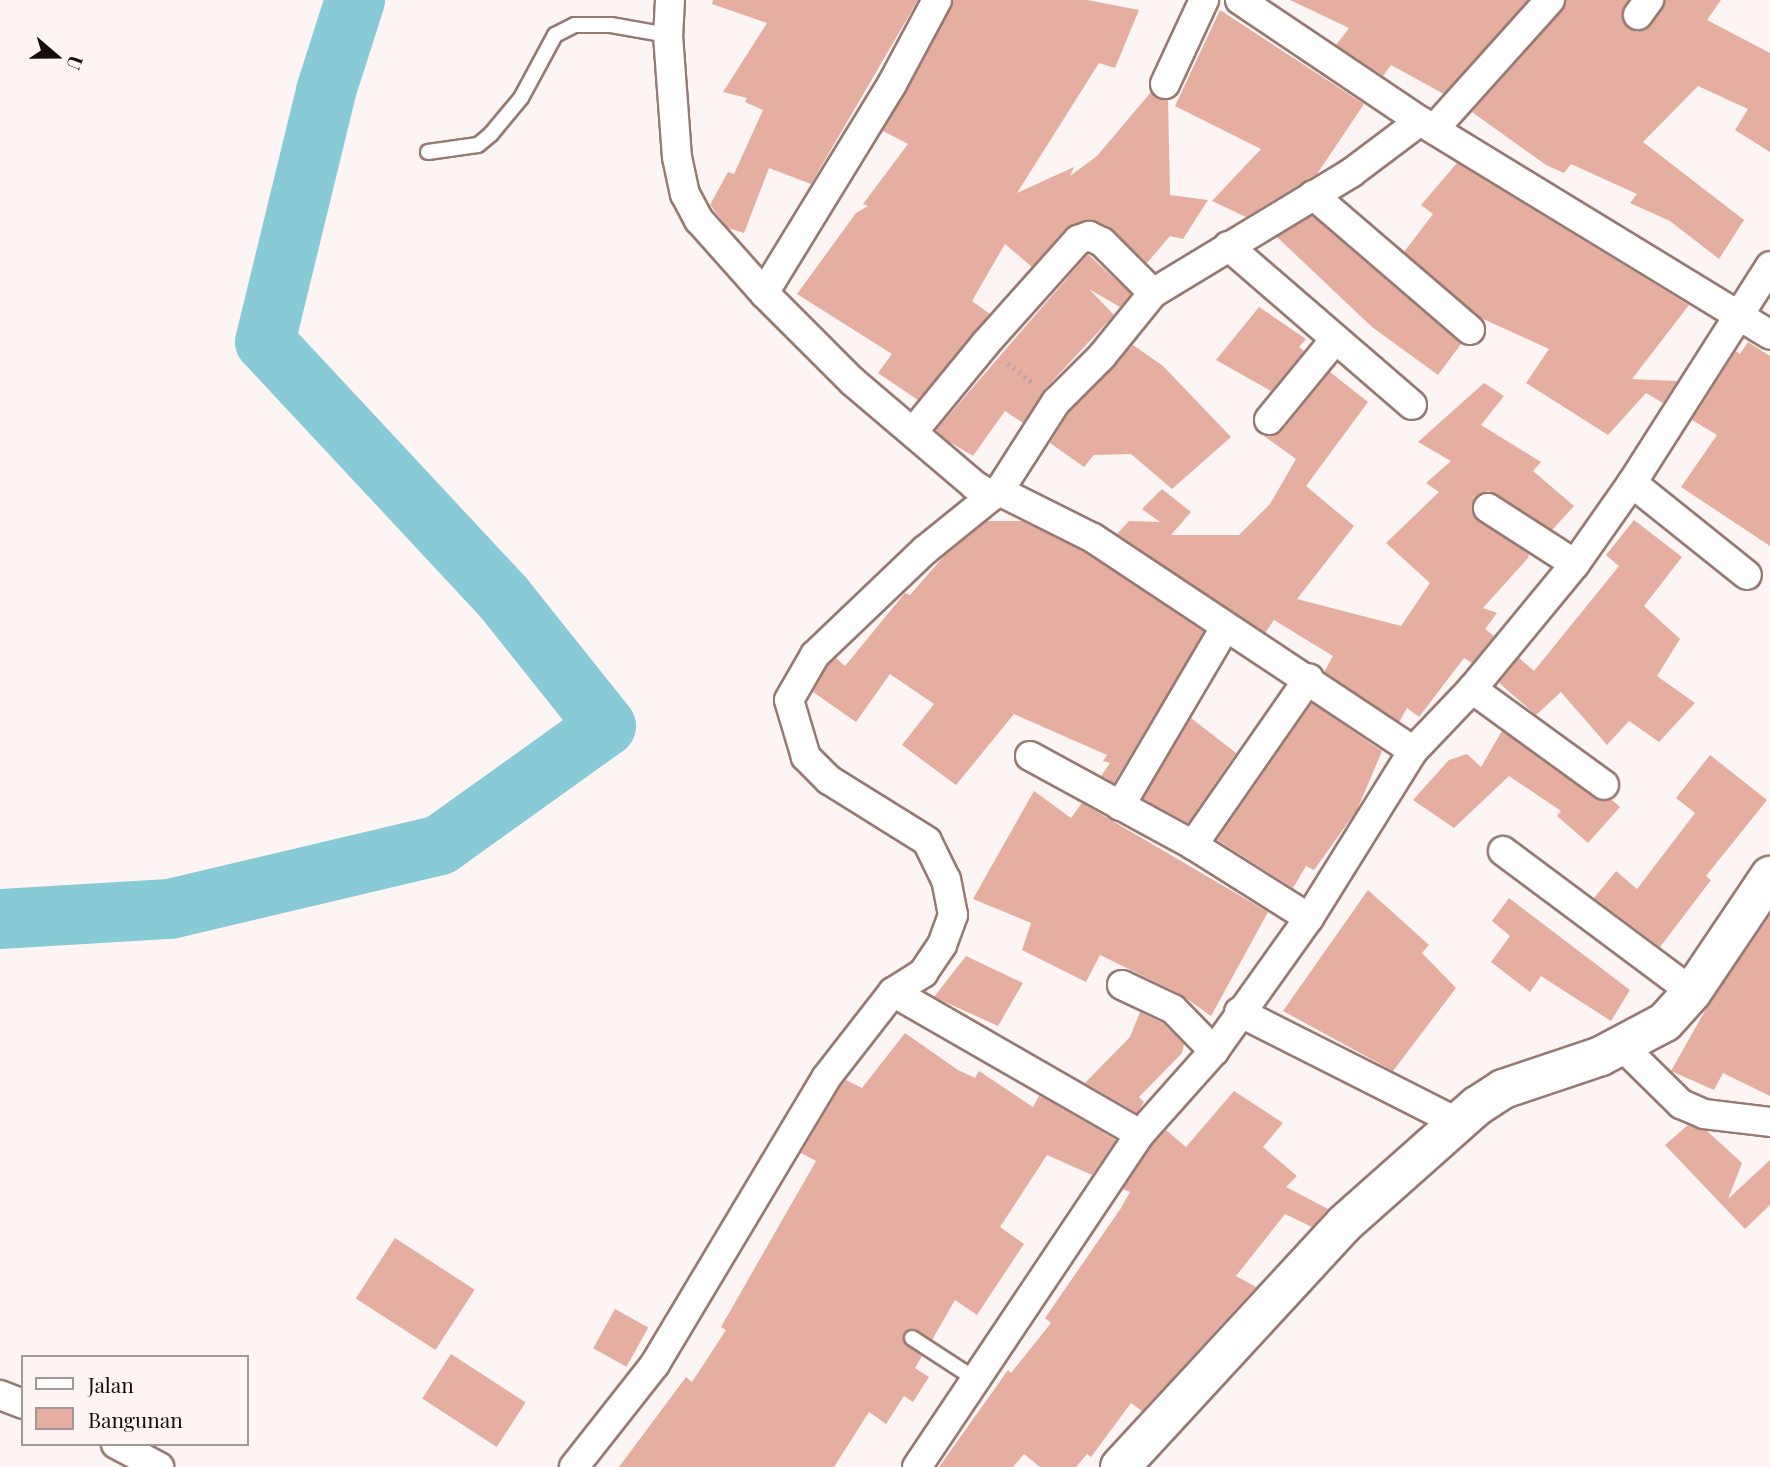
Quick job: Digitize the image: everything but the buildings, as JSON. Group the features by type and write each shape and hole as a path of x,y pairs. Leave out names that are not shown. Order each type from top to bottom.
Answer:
{"street":[{"path":"670,0 668,35 677,157 685,194 699,220 764,293 852,381 914,432 959,475 1093,538 1225,628 1309,678 1413,751"},
{"path":"764,293 892,84 937,0"},
{"path":"1165,84 1204,0"},
{"path":"1240,0 1427,125 1770,335"},
{"path":"574,1467 655,1364 826,1078 893,992 934,962 953,915 946,880 928,841 829,780 806,757 789,700 815,655 925,550 995,493 1056,402 1102,356 1153,293 1427,125 1550,0"},
{"path":"1313,195 1470,330"},
{"path":"914,432 1069,246 1084,237 1109,247 1153,293"},
{"path":"1227,246 1334,341 1412,405"},
{"path":"917,1467 978,1381 1140,1134 1214,1051 1239,1012 1309,918 1413,751 1472,689 1575,564 1632,483 1736,314 1770,266"},
{"path":"1269,420 1334,341"},
{"path":"1632,483 1747,575"},
{"path":"1488,508 1575,564"},
{"path":"1120,806 1225,628"},
{"path":"1193,845 1309,678"},
{"path":"1472,689 1604,785"},
{"path":"1030,756 1193,845 1309,918"},
{"path":"1503,851 1692,992"},
{"path":"1120,1467 1344,1224 1459,1123 1503,1088 1622,1046 1665,1021 1692,992 1770,876"},
{"path":"1122,985 1173,1009 1214,1051"},
{"path":"893,992 1140,1134"},
{"path":"1239,1012 1459,1123"},
{"path":"1622,1046 1681,1104 1704,1114 1770,1122"},
{"path":"0,1395 21,1403"},
{"path":"121,1454 159,1467"}],"lane":[{"path":"428,152 478,145 491,134 521,98 555,35 575,25 611,25 668,35"},
{"path":"912,1338 978,1381"}],"path":[{"path":"985,344 1056,402"}],"waterway":[{"path":"0,919 170,909 440,845 606,726 504,598 265,342 326,91 355,0"}]}
